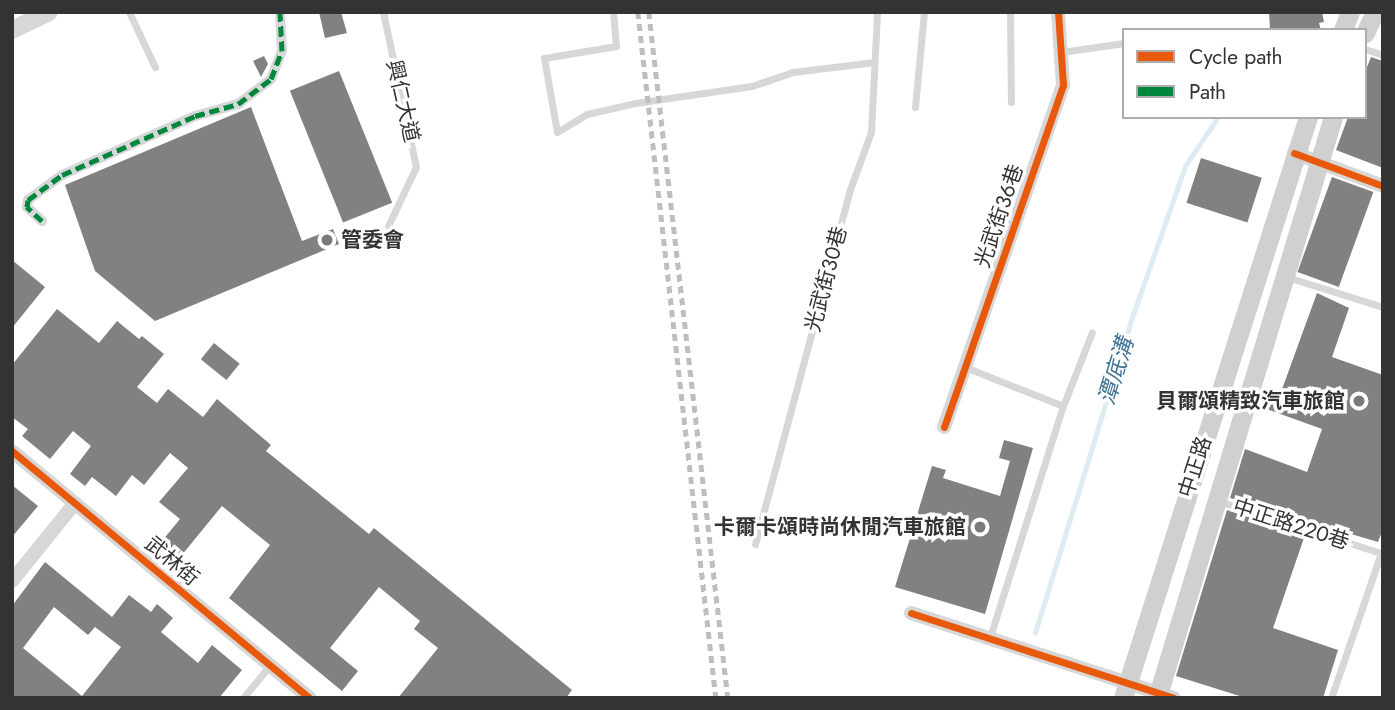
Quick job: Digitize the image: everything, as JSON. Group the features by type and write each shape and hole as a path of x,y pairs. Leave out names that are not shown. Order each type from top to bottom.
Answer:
{"main road":[{"name":"中正路","path":"1126,690 1294,153 1307,119"},
{"name":"中正路","path":"1163,696 1215,500 1333,119"}],"street":[{"path":"12,30 49,12"},
{"path":"42,221 27,207 28,200 62,175 185,120 238,104 271,79 282,51 280,12"},
{"name":"光武街36巷","path":"943,427 1063,85 1058,12"},
{"path":"1294,153 1383,186"},
{"name":"武林街","path":"12,451 310,698"},
{"path":"12,581 75,503"},
{"path":"911,613 990,637 1126,690 1163,696"}],"lane":[{"path":"129,12 155,67"},
{"name":"興仁大道","path":"383,12 416,167 388,226"},
{"path":"613,12 616,46 544,58 557,132 587,114 635,103 752,86 793,72 874,62"},
{"name":"光武街30巷","path":"755,544 849,192 871,132 877,12"},
{"path":"915,107 923,12"},
{"path":"1010,12 1011,102"},
{"path":"1061,52 1122,43"},
{"path":"1286,277 1383,307"},
{"path":"990,637 1063,406 1092,332"},
{"path":"965,367 1063,406"},
{"name":"中正路220巷","path":"1215,500 1381,553 1331,698"},
{"path":"243,698 270,665"}],"building":[{"path":"319,12 341,12 347,33 325,38"},
{"path":"1269,12 1322,12 1324,22 1319,23 1320,28 1270,28"},
{"path":"264,56 268,64 261,77 253,61"},
{"path":"1371,57 1383,61 1383,168 1336,150 1347,119 1367,119 1367,67"},
{"path":"339,71 392,203 343,223 290,91"},
{"path":"251,107 302,241 333,229 339,244 155,321 95,271 65,185"},
{"path":"1201,158 1262,178 1247,222 1186,203"},
{"path":"1332,177 1373,192 1339,287 1297,272"},
{"path":"12,260 45,287 12,328"},
{"path":"1317,293 1349,308 1332,357 1383,375 1383,529 1378,542 1230,498 1245,449 1307,472 1322,429 1261,407 1268,388 1281,392"},
{"path":"57,309 99,343 117,321 139,339 142,336 164,354 137,387 157,403 168,389 203,417 217,399 271,445 266,451 369,534 374,528 572,690 566,698 398,698 438,648 414,629 420,621 379,587 330,648 358,671 342,691 229,598 270,545 222,506 181,556 162,541 180,519 159,502 188,468 170,453 144,485 132,475 116,496 92,477 85,486 70,474 91,446 73,431 50,459 22,436 28,429 12,417 12,365"},
{"path":"214,343 240,364 226,380 201,359"},
{"path":"1004,440 1033,448 985,614 895,587 932,466 946,470 943,478 1000,496 1010,461 999,458"},
{"path":"12,485 38,506 12,537"},
{"path":"1227,510 1305,535 1273,628 1338,650 1323,698 1246,698 1176,676"},
{"path":"45,562 112,617 129,595 151,612 157,604 173,618 161,632 198,663 212,645 242,670 219,698 12,698 12,606","holes":["54,607 88,635 95,627 121,647 82,696 23,648"]}],"waterway":[{"name":"潭底溝","path":"1035,633 1134,312 1185,166 1217,119"}],"railway":[{"path":"638,12 716,698"},
{"path":"649,12 728,698"}],"marked path":[{"path":"42,221 27,207 28,200 62,175 195,116 238,104 271,79 282,51 280,12"}],"cycle path":[{"path":"944,427 1063,85 1058,12"},
{"path":"1294,153 1383,186"},
{"path":"12,451 310,698"},
{"path":"911,613 1174,698"}],"place":[{"name":"管委會","path":"327,240"},
{"name":"貝爾頌精致汽車旅館","path":"1359,401"},
{"name":"卡爾卡頌時尚休閒汽車旅館","path":"980,527"}]}
